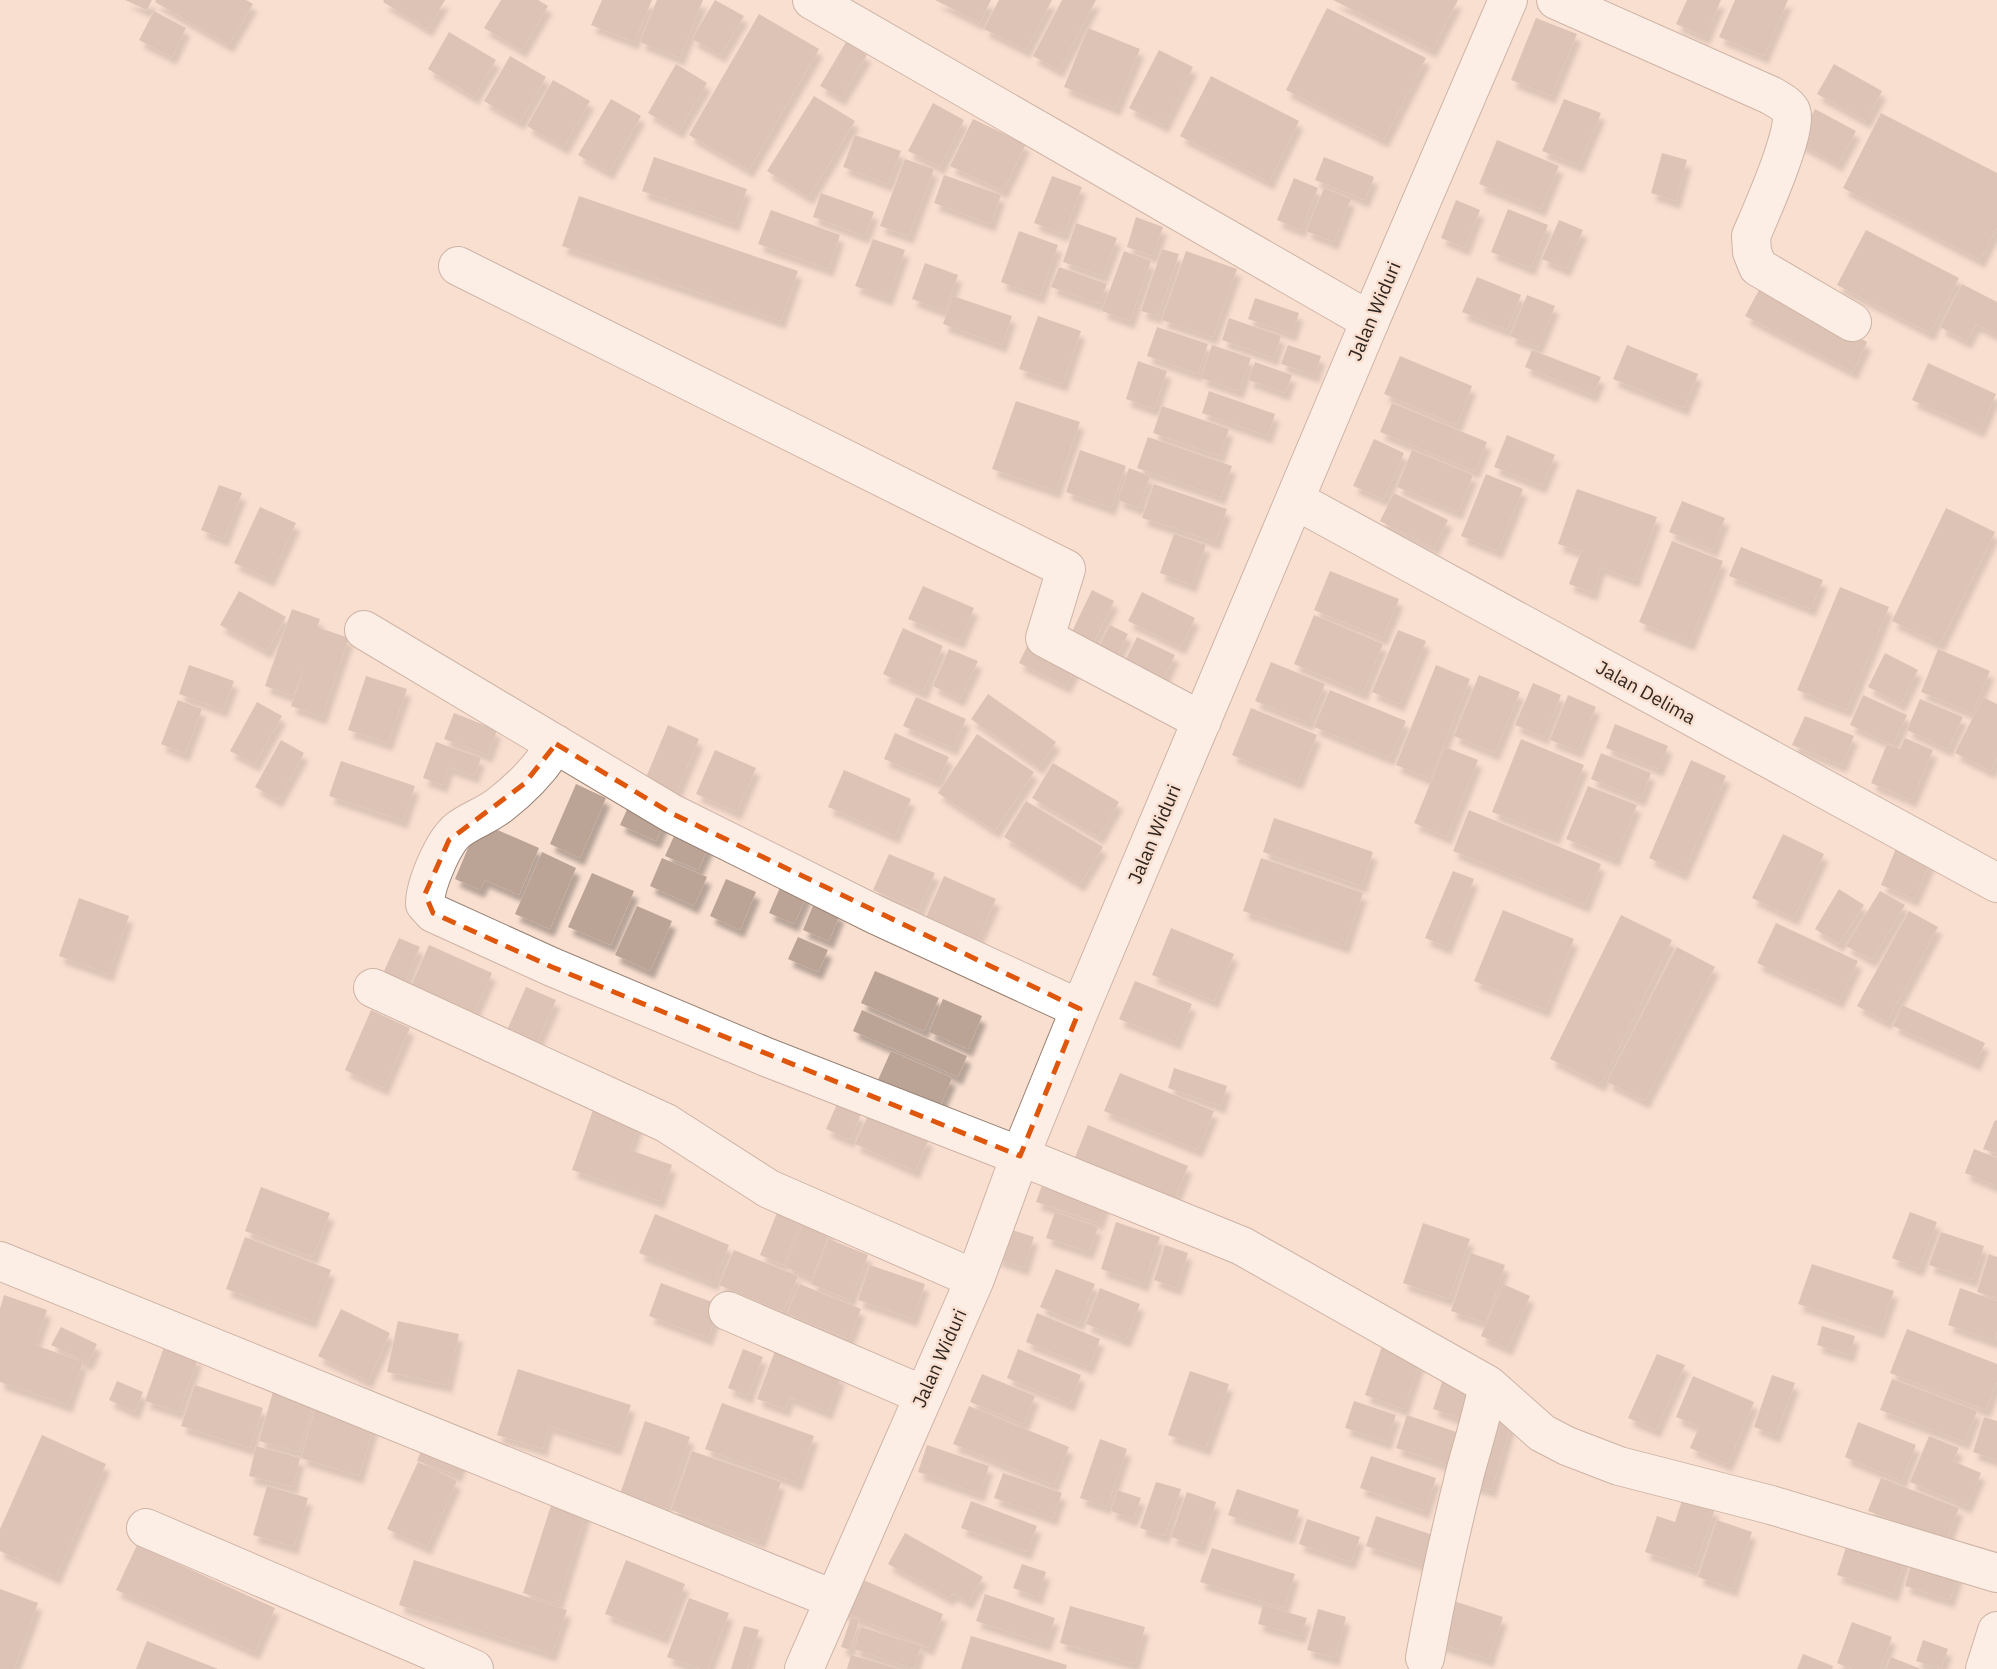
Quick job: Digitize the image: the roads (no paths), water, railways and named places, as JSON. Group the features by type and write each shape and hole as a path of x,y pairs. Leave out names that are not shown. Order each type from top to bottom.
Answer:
{"street":[{"path":"812,0 1370,321"},
{"name":"Jalan Widuri","path":"804,1669 975,1279 1020,1156 1080,1009 1508,0"},
{"path":"1556,0 1770,95 1791,110 1794,120 1751,236 1752,252 1758,267 1852,322"},
{"path":"458,266 1066,569 1045,638 1202,721"},
{"name":"Jalan Delima","path":"1295,500 1997,883"},
{"path":"364,630 671,813 876,915 1080,1009"},
{"path":"556,744 543,764 524,784 499,806 458,831 449,840 425,894 425,904 433,913 552,968 741,1046 1242,1245 1488,1385 1542,1433 1567,1446 1619,1466 1771,1505 1997,1573"},
{"path":"373,989 666,1123 769,1189 975,1279"},
{"path":"0,1261 833,1599"},
{"path":"728,1311 923,1395"},
{"path":"1425,1658 1447,1549 1488,1385"},
{"path":"146,1528 474,1669"},
{"path":"1985,1669 1997,1631"}]}
